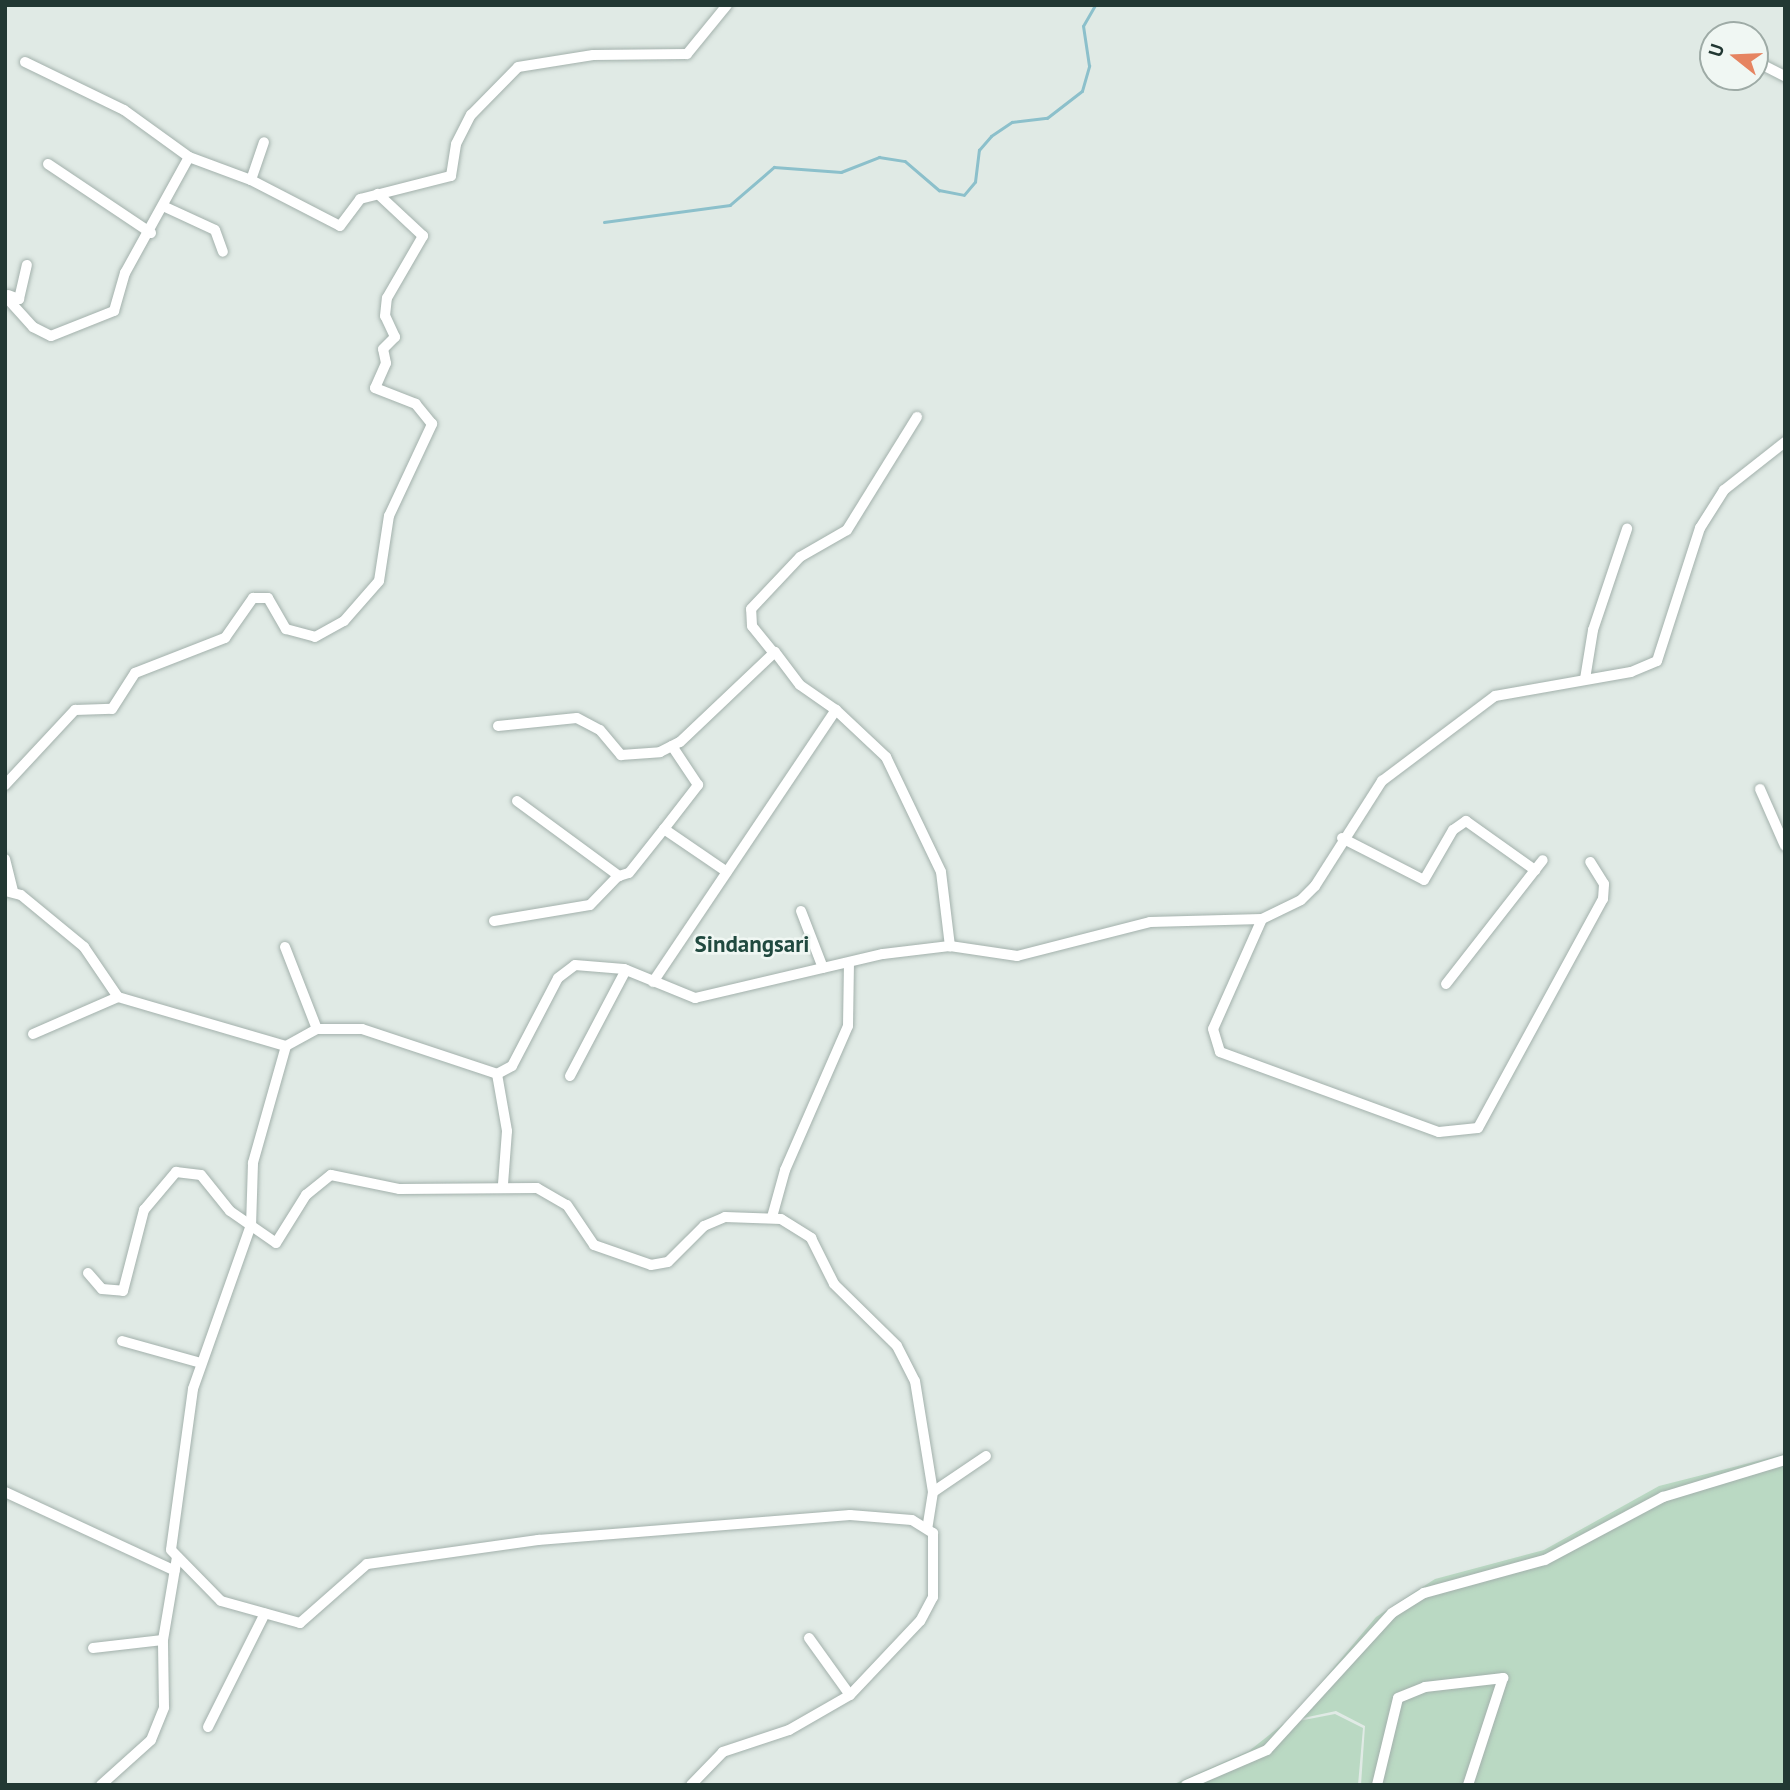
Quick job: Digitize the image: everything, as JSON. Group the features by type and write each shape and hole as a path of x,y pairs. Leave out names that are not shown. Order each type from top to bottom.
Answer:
{"street":[{"path":"25,62 124,110 189,157 251,180 333,226 344,224 360,199 450,176 456,144 471,115 518,67 593,55 687,54 726,5"},
{"path":"1769,68 1785,76"},
{"path":"251,180 264,142"},
{"path":"5,295 41,333 88,326 121,302 125,273 151,233 189,157"},
{"path":"48,164 151,233"},
{"path":"5,785 75,710 112,709 135,673 225,638 253,598 268,598 286,629 315,637 344,621 379,581 389,516 432,424 416,404 375,388 386,363 383,349 395,337 385,316 387,298 422,236 381,193"},
{"path":"163,206 215,230 223,252"},
{"path":"5,295 19,299 27,265"},
{"path":"917,417 847,530 800,557 751,609 752,626 800,685 836,710 886,757 941,872 950,946"},
{"path":"5,859 9,891 84,947 118,997 286,1046 317,1029 362,1029 497,1074 512,1066 564,972 594,962 626,970 695,998 823,968 950,946 1017,956 1150,922 1262,919 1301,900 1382,781 1496,696 1585,679 1657,661 1700,528 1724,491 1785,442"},
{"path":"1585,679 1593,630 1627,529"},
{"path":"498,726 577,718 600,730 621,754 672,747 773,652"},
{"path":"653,982 836,710"},
{"path":"494,922 590,905 618,876 629,873 698,785 672,747"},
{"path":"1760,789 1785,846"},
{"path":"517,802 618,876"},
{"path":"1342,838 1424,880 1453,830 1466,821 1535,870"},
{"path":"664,829 727,872"},
{"path":"1446,984 1543,860"},
{"path":"1262,919 1213,1029 1220,1052 1439,1132 1478,1128 1603,899 1604,884 1590,862"},
{"path":"801,911 823,968"},
{"path":"285,947 317,1029"},
{"path":"772,1217 785,1170 848,1026 849,963"},
{"path":"570,1076 626,970"},
{"path":"33,1034 118,997"},
{"path":"286,1046 253,1163 251,1225 201,1363 169,1538 177,1557 211,1595 265,1613 308,1621 367,1564 538,1540 850,1515 912,1520 927,1529 938,1548 933,1597 920,1621 850,1695 789,1730 723,1752 691,1785"},
{"path":"497,1074 507,1131 503,1184"},
{"path":"88,1273 102,1289 123,1291 144,1210 176,1172 201,1175 251,1225 283,1241 306,1195 331,1175 400,1189 476,1193 503,1184 549,1193 567,1206 594,1245 651,1265 668,1262 704,1226 725,1217 772,1217 806,1232 834,1284 897,1346 915,1381 933,1492 927,1529"},
{"path":"122,1341 201,1363"},
{"path":"933,1492 986,1457"},
{"path":"1186,1785 1267,1750 1392,1614 1424,1593 1545,1560 1663,1497 1785,1460"},
{"path":"5,1492 175,1571"},
{"path":"101,1785 151,1740 164,1707 163,1640 177,1557"},
{"path":"208,1727 265,1613"},
{"path":"809,1638 850,1695"},
{"path":"93,1648 163,1640"},
{"path":"1377,1785 1398,1698 1425,1687 1503,1678 1468,1785"}],"green space":[{"path":"1785,1454 1785,1785 1361,1785 1365,1726 1336,1711 1289,1721 1376,1617 1435,1579 1544,1550 1659,1486"},
{"path":"1335,1714 1363,1728 1358,1785 1172,1785 1249,1751 1283,1724"}],"waterway":[{"path":"604,222 730,205 774,167 841,172 879,157 905,161 939,190 964,195 975,182 979,150 991,136 1012,122 1047,118 1082,91 1089,66 1083,26 1095,5"}],"district":[{"name":"Sindangsari","path":"752,944"}]}
